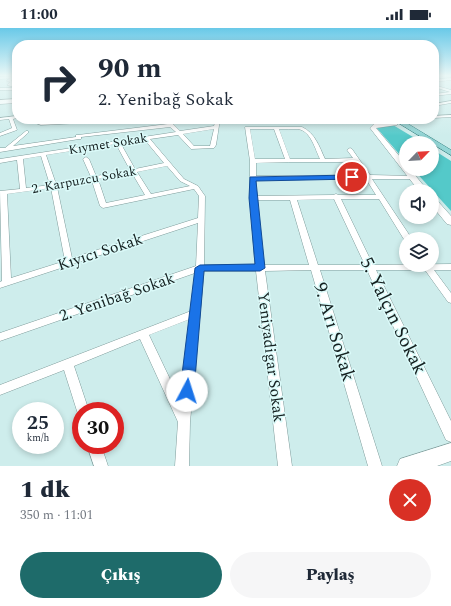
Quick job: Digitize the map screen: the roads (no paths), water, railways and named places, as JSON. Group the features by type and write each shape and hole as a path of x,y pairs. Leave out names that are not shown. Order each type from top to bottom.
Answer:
{"main road":[{"path":"0,102 12,101"},
{"path":"384,124 373,128 399,161"},
{"path":"399,124 417,136"},
{"path":"400,124 451,153"},
{"path":"439,150 451,158"},
{"path":"411,176 418,184"},
{"path":"439,208 451,222"},
{"path":"407,466 451,452"}],"street":[{"path":"439,104 451,102"},
{"path":"439,105 451,108"},
{"path":"439,113 450,116"},
{"path":"439,117 450,116"},
{"path":"0,120 11,118 12,122"},
{"path":"0,135 14,129 13,124"},
{"path":"75,124 82,148"},
{"path":"0,150 102,124"},
{"path":"118,124 128,141"},
{"path":"78,131 122,131 172,125 193,148 207,148 212,147 213,145 217,124"},
{"name":"Kıymet Sokak","path":"0,161 146,138 207,126 216,127"},
{"name":"Yeniyadigar Sokak","path":"276,128 247,128 253,161 253,198 260,268 286,466"},
{"path":"288,161 276,128 300,128 306,130 312,135 323,160"},
{"path":"7,149 26,132"},
{"path":"146,138 182,180 196,188 202,196 200,268 194,314 184,422 182,466"},
{"path":"117,142 149,197"},
{"path":"350,150 403,232"},
{"path":"43,154 54,186 69,262"},
{"path":"20,158 23,191"},
{"path":"86,159 103,206 196,188"},
{"path":"253,161 356,160"},
{"name":"2. Karpuzcu Sokak","path":"2,193 54,186 168,164"},
{"path":"252,178 411,176"},
{"path":"2,193 3,281"},
{"name":"5. Yalçın Sokak","path":"336,196 451,434"},
{"path":"253,198 380,196"},
{"name":"9. Arı Sokak","path":"293,197 375,466"},
{"name":"Kıyıcı Sokak","path":"3,281 69,262 201,219"},
{"name":"2. Yenibağ Sokak","path":"0,337 200,268 399,266"},
{"name":"2. Yenibağ Sokak","path":"439,267 451,267"},
{"path":"430,272 451,300"},
{"path":"0,390 194,314"},
{"path":"143,333 184,422"},
{"path":"68,363 80,402"},
{"path":"97,454 101,466"}]}
